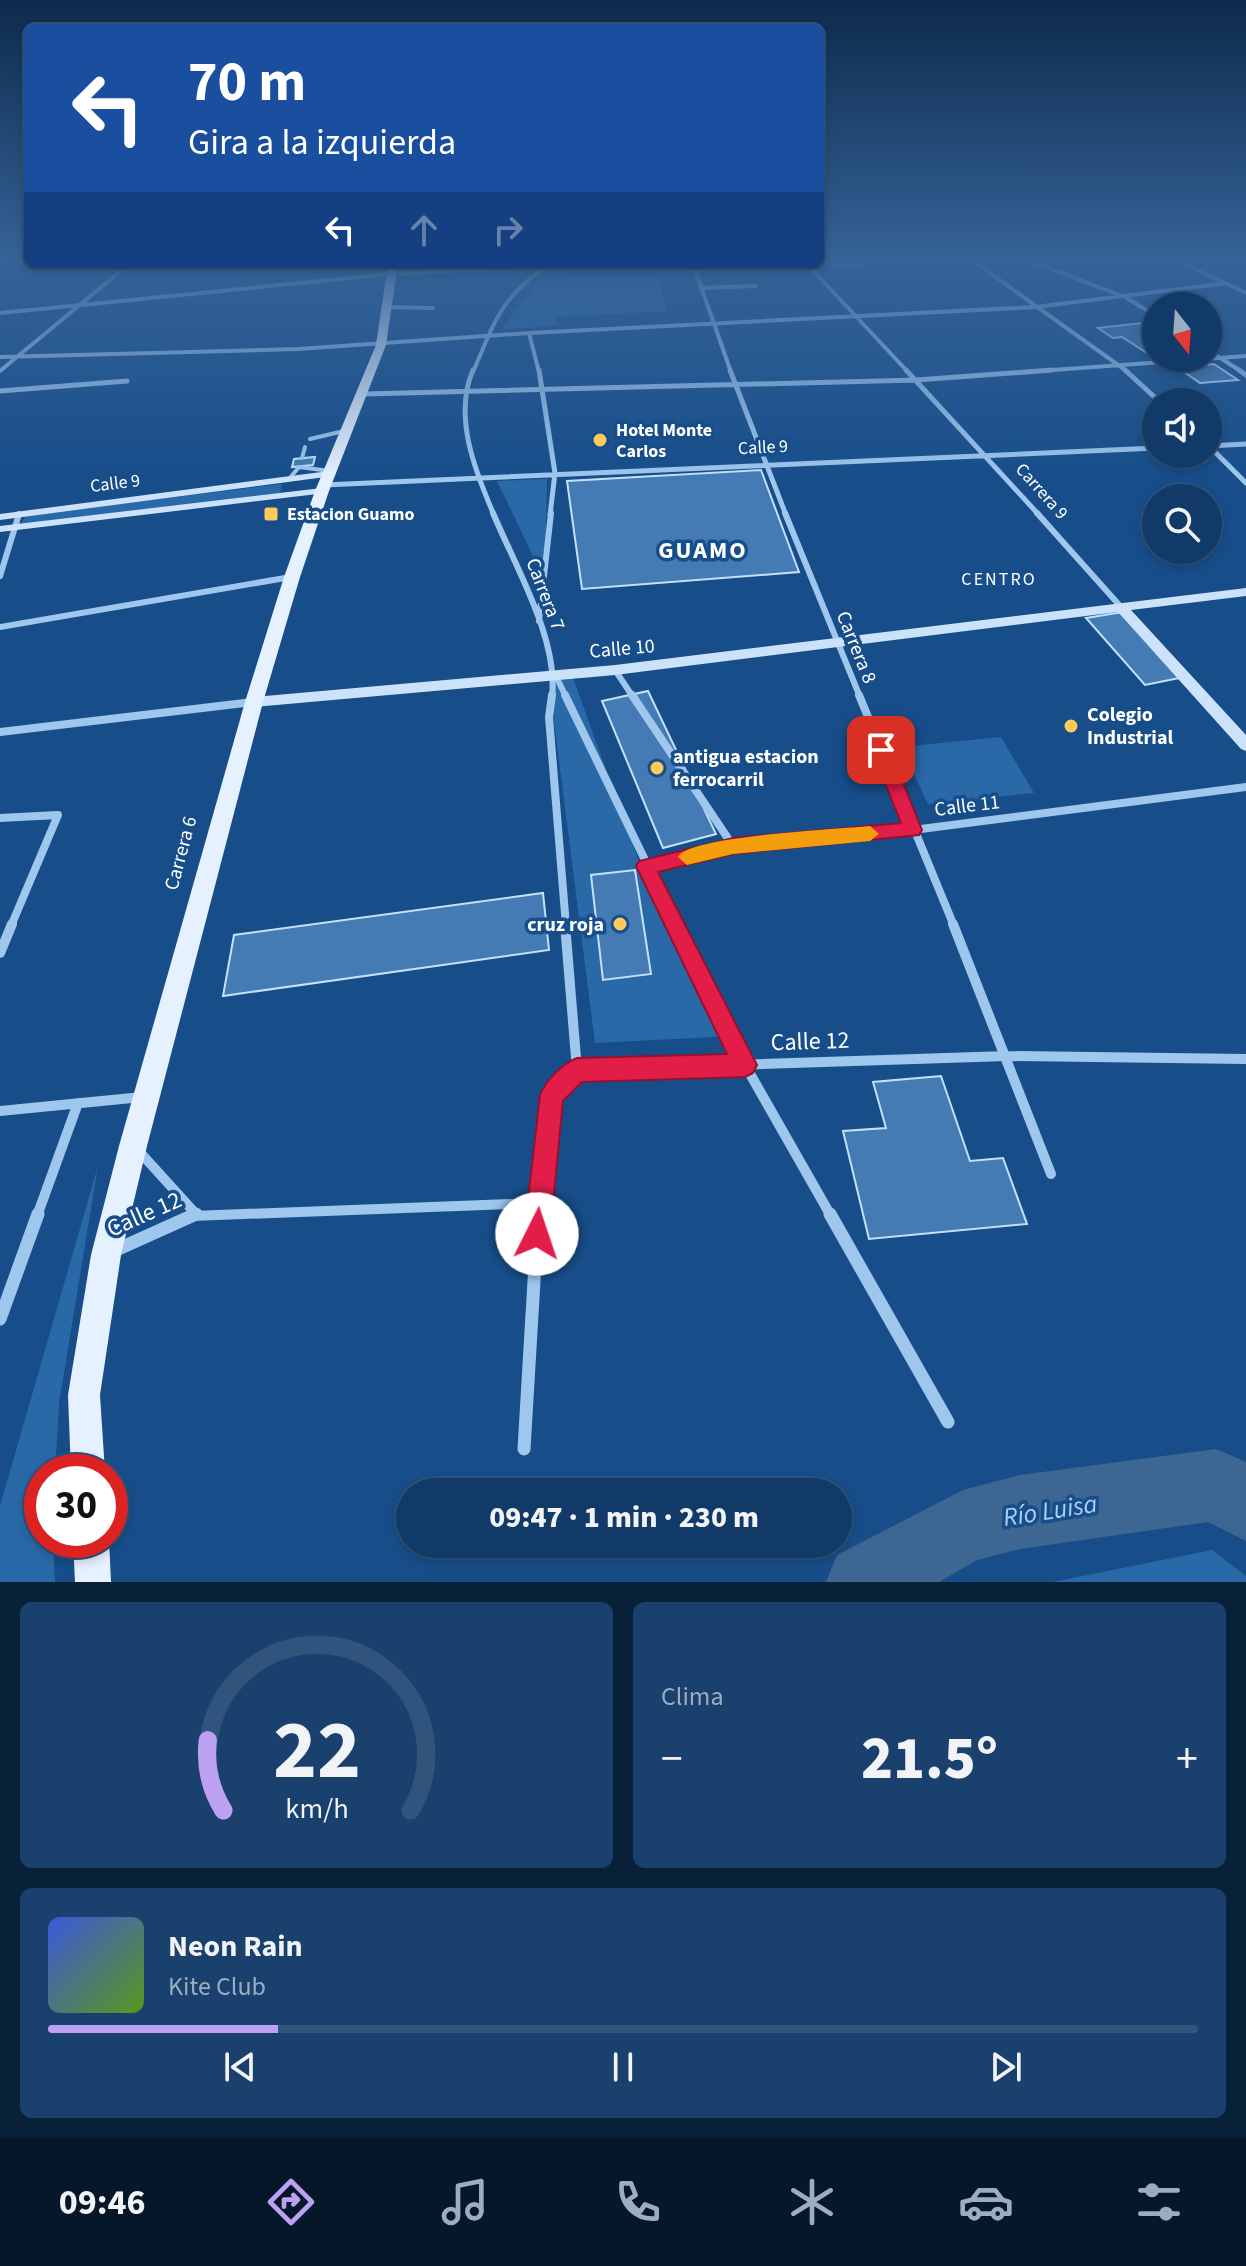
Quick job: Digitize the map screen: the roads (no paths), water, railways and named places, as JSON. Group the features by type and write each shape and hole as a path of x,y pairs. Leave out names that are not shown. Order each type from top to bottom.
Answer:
{"main road":[{"name":"Carrera 6","path":"87,1454 84,1395 106,1255 133,1146 254,702 292,577 326,480 364,394 383,332"},
{"name":"Calle 9","path":"0,517 289,479 326,480"},
{"name":"Calle 9","path":"0,529 326,480"},
{"name":"Calle 10","path":"254,702 615,670 1246,592"},
{"name":"Carrera 9","path":"1121,607 1246,745"},
{"path":"92,1558 93,1582"}],"street":[{"path":"0,371 47,332"},
{"name":"Carrera 7","path":"488,332 464,392 473,467 539,621 555,673 549,717 577,1070"},
{"path":"0,357 381,345 550,332"},
{"name":"Carrera 8","path":"713,332 739,385 766,466 1007,1056 1051,1174"},
{"name":"Carrera 9","path":"870,332 1121,607"},
{"path":"1071,332 1121,366 1145,388"},
{"path":"529,333 544,390 555,473 539,621"},
{"path":"1222,357 1246,356"},
{"path":"1222,358 1246,375"},
{"path":"364,394 916,380 1142,364"},
{"path":"0,391 127,381"},
{"path":"1222,445 1246,444"},
{"name":"Calle 9","path":"326,480 456,479 1142,448"},
{"path":"1222,460 1246,483"},
{"path":"0,576 19,514"},
{"path":"0,627 292,577"},
{"path":"615,670 733,846"},
{"path":"555,673 745,1065 948,1422"},
{"name":"Calle 10","path":"0,732 254,702"},
{"name":"Calle 11","path":"646,866 733,846 913,830 1246,787"},
{"path":"0,818 58,815 0,953"},
{"name":"Calle 12","path":"577,1070 1007,1056 1246,1059"},
{"path":"524,1449 539,1203 552,1095 577,1070"},
{"path":"0,1111 146,1097"},
{"path":"0,1319 78,1103"},
{"path":"133,1146 196,1214"},
{"name":"Calle 12","path":"106,1255 196,1214 539,1203"}],"lane":[{"path":"310,439 348,431"},
{"path":"302,458 305,447"}],"waterway":[{"name":"Río Luisa","path":"864,1582 963,1527 1020,1512 1216,1485 1246,1504"}],"place":[{"name":"Hotel Monte Carlos","path":"600,440"},
{"name":"Estacion Guamo","path":"271,514"},
{"name":"Colegio Industrial","path":"1071,726"},
{"name":"antigua estacion ferrocarril","path":"657,768"},
{"name":"cruz roja","path":"620,924"}],"district":[{"name":"GUAMO","path":"703,550"},
{"name":"CENTRO","path":"999,579"}]}
